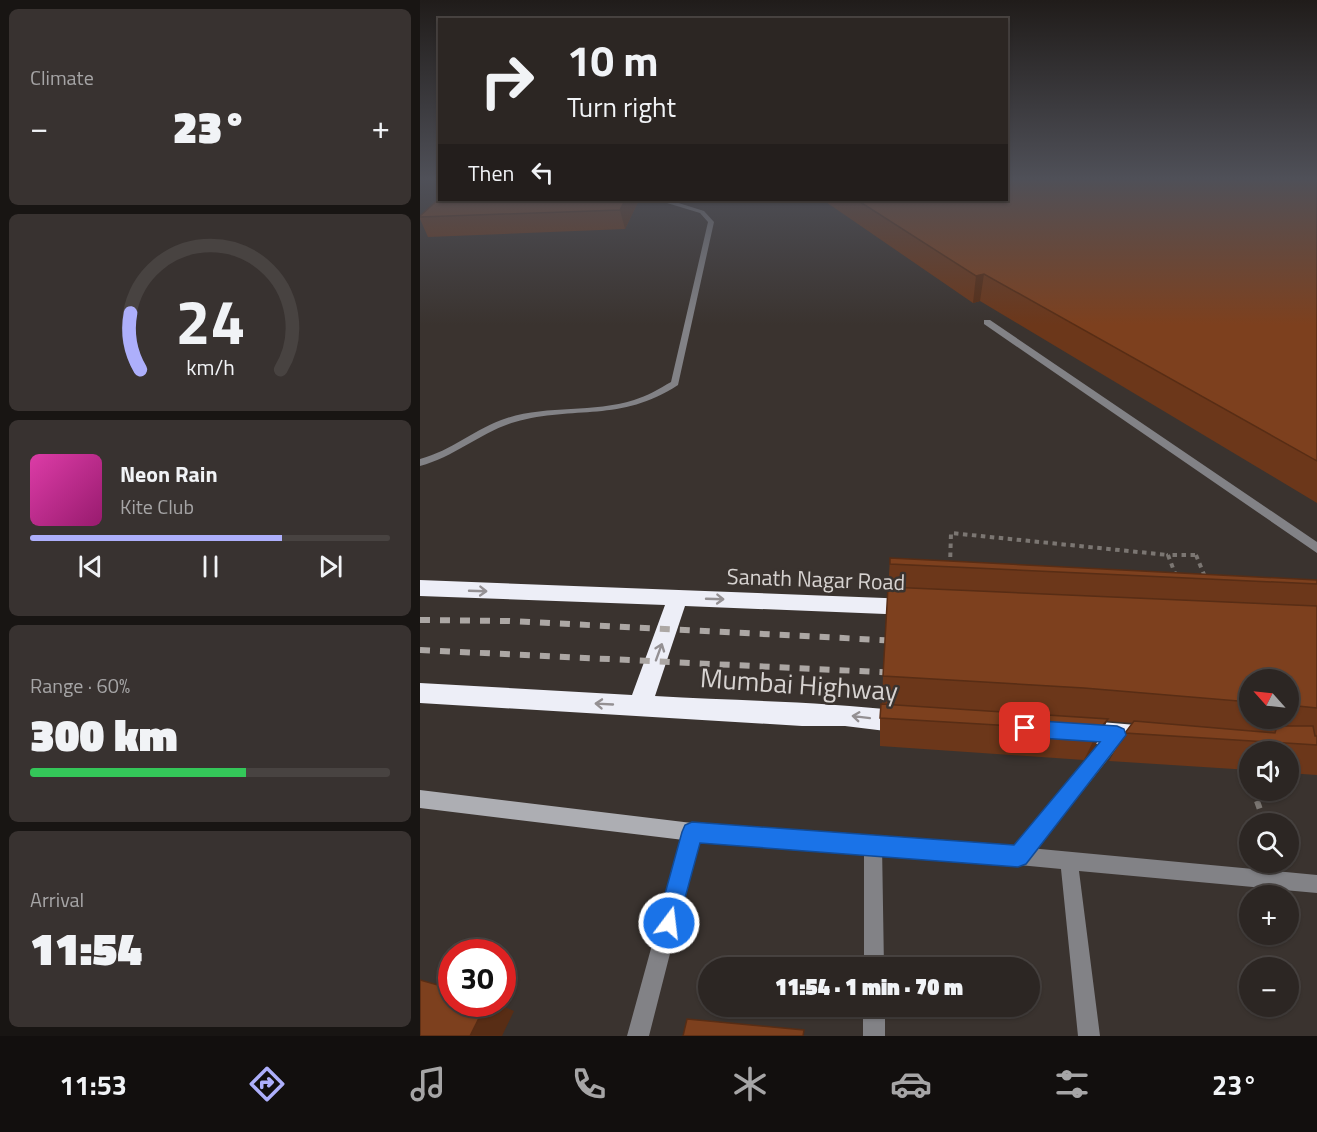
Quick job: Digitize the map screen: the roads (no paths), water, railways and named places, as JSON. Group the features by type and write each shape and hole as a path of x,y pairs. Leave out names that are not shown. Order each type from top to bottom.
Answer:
{"highway":[{"name":"Sanath Nagar Road","path":"420,588 926,608"},
{"path":"640,706 678,598"},
{"name":"Mumbai Highway","path":"420,693 802,715 845,715 920,723"},
{"path":"1060,730 1176,740"}],"street":[{"path":"420,463 448,454 477,436 510,420 615,408 659,396 675,383 710,228"},
{"path":"987,322 1317,548"},
{"path":"1018,856 1117,735"},
{"path":"420,799 692,832 1018,856 1317,885"},
{"path":"638,1036 692,832"},
{"path":"873,845 874,957"},
{"path":"1069,861 1089,1036"},
{"path":"874,1017 874,1036"}],"railway":[{"path":"420,620 509,621 901,641"},
{"path":"420,650 899,673"}]}
